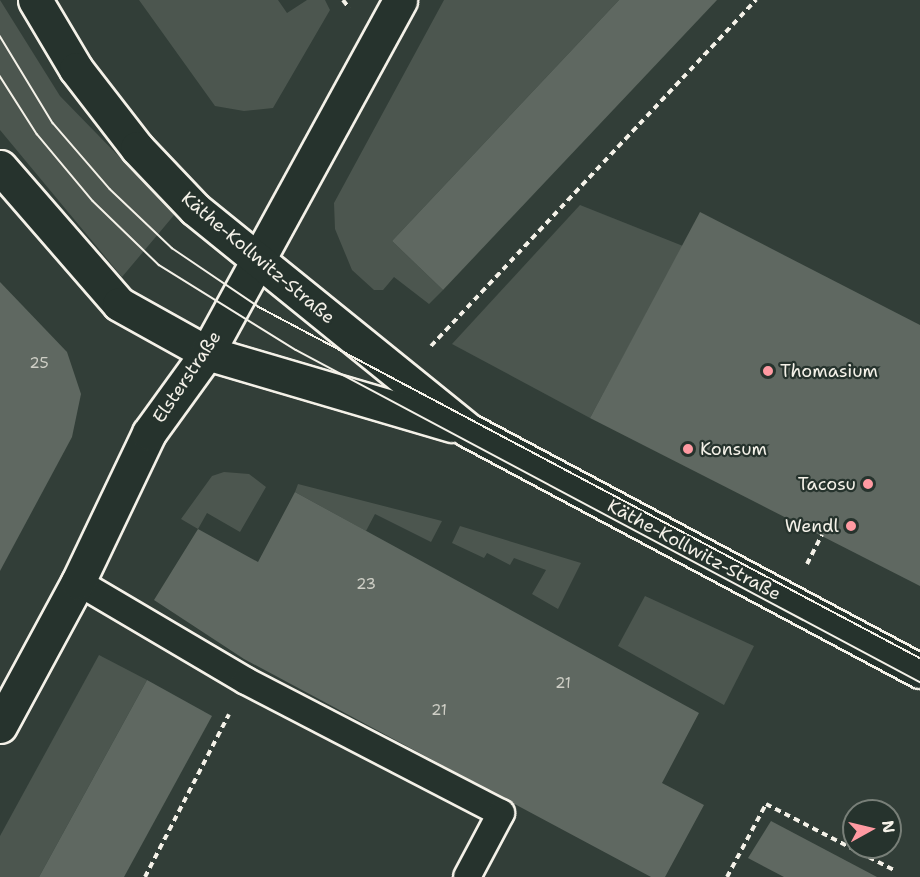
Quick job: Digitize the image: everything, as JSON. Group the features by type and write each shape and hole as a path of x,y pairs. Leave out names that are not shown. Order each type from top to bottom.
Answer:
{"street":[{"name":"Käthe-Kollwitz-Straße","path":"35,0 76,69 136,148 195,209 468,430 920,671"},
{"name":"Elsterstraße","path":"0,726 78,582 149,433 207,353 256,258 400,0"},
{"name":"Käthe-Kollwitz-Straße","path":"0,167 119,304 207,353 468,430"}],"lane":[{"path":"78,582 246,681 501,813 467,877"}],"path":[{"path":"401,377 756,0"},
{"path":"145,877 246,681"},
{"path":"727,877 766,804 896,871"}],"shaded area":[{"path":"0,0 60,96 175,214 122,277 0,130"},
{"path":"139,0 278,0 287,13 307,0 325,0 330,10 273,108 244,111 215,106"},
{"path":"444,0 619,0 392,241 443,290 429,304 394,277 383,290 374,290 352,270 335,229 334,203"},
{"path":"580,205 683,246 590,418 452,344"},
{"path":"224,472 249,474 266,487 240,532 207,513 198,529 181,519 212,476"},
{"path":"298,484 442,521 431,542 375,514 366,531 295,492"},
{"path":"460,526 581,563 558,609 532,594 546,570 514,558 510,565 487,553 484,558 452,543"},
{"path":"645,596 754,646 724,705 618,646"},
{"path":"99,655 147,680 39,877 0,877 0,836"}],"building":[{"path":"619,0 717,0 443,290 392,241"},
{"name":"Thomasium","path":"700,212 920,325 920,586 590,418"},
{"path":"0,282 67,352 81,394 72,437 0,571"},
{"path":"295,492 699,713 662,783 704,805 665,877 651,877 244,659 154,600 198,529 258,562"},
{"path":"147,680 212,716 124,877 39,877"},
{"path":"771,821 877,877 784,877 748,858"}],"tram line":[{"path":"0,36 53,123 110,189 172,248 259,307 920,658"},
{"path":"0,76 37,134 93,201 159,265 296,350 920,682"}],"place":[{"name":"Thomasium","path":"768,371"},
{"name":"Konsum","path":"688,449"},
{"name":"Tacosu","path":"868,484"},
{"name":"Wendl","path":"851,526"}]}
